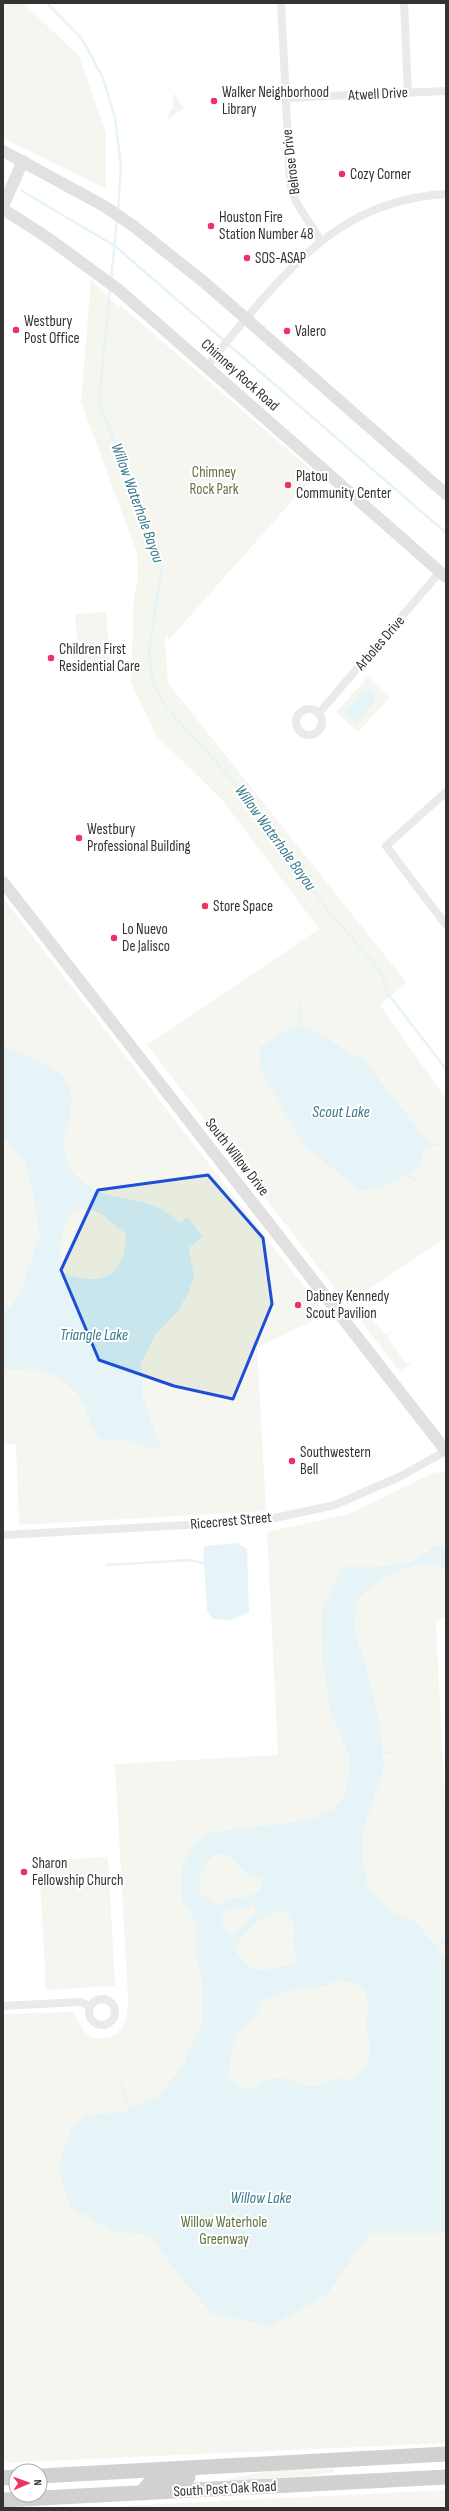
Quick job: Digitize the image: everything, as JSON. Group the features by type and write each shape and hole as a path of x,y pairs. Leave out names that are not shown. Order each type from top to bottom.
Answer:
{"highway":[{"name":"South Post Oak Road","path":"48,2476 446,2454"},
{"path":"300,2486 363,2473 410,2469 417,2465 424,2455"},
{"path":"142,2493 144,2487 150,2483 186,2478 211,2467"},
{"name":"South Post Oak Road","path":"48,2498 446,2477"}],"main road":[{"path":"3,151 104,206 132,225 204,282 245,320 446,494"},
{"path":"3,208 23,161"},
{"name":"Chimney Rock Road","path":"3,208 100,275 119,290 443,575"},
{"name":"South Willow Drive","path":"3,882 446,1451"}],"street":[{"name":"Belrose Drive","path":"281,3 290,184 296,202 321,241"},
{"path":"404,3 408,93"},
{"name":"Atwell Drive","path":"285,98 446,91"},
{"path":"207,367 286,272 321,241 380,207 411,198 446,194"},
{"name":"Arboles Drive","path":"319,713 443,575"},
{"path":"446,792 386,846 446,925"},
{"name":"Ricecrest Street","path":"3,1535 260,1521 335,1505 399,1477 446,1451"},
{"path":"3,2006 80,2002 90,2006"}],"highlighted area":[{"path":"208,1175 263,1238 272,1304 233,1399 174,1386 99,1360 61,1270 98,1190"}],"green space":[{"path":"3,3 23,3 79,56 106,133 106,189 3,138"},
{"path":"174,93 184,108 168,120 170,110 173,109 172,103"},
{"name":"Chimney Rock Park","path":"91,280 119,307 120,305 316,474 168,641 168,636 165,639 168,683 406,982 380,1005 446,1099 446,1238 347,1304 147,1045 319,929 223,801 156,735 131,683 134,595 138,579 137,553 81,402"},
{"path":"106,612 110,660 79,662 75,614"},
{"path":"368,677 390,697 358,732 336,712"},
{"path":"3,898 326,1315 257,1347 266,1511 19,1525 16,1444 3,1444"},
{"path":"375,1313 370,1318 385,1334 392,1331 387,1337 406,1364 413,1361 400,1372 361,1321"},
{"name":"Willow Waterhole Greenway","path":"433,1473 446,1473 446,1616 436,1623 446,1828 446,2443 3,2463 3,2014 72,2012 86,2033 94,2038 110,2037 121,2030 126,2019 128,1999 115,1764 278,1755 267,1532 349,1514"},
{"path":"108,1857 115,1986 46,1990 39,1861"},
{"path":"334,2469 334,2472 310,2476 229,2481 229,2478 271,2471"},
{"path":"446,2490 446,2508 81,2508"}],"water":[{"path":"364,690 373,693 376,700 357,723 344,712"},
{"name":"Scout Lake","path":"303,1026 329,1039 354,1057 359,1053 427,1141 419,1168 383,1187 360,1191 304,1146 260,1068 260,1047 290,1028"},
{"name":"Triangle Lake","path":"3,1044 6,1048 33,1058 52,1068 67,1081 71,1090 71,1098 70,1114 64,1138 66,1158 69,1167 81,1181 94,1190 108,1195 152,1205 166,1212 179,1223 188,1217 203,1237 189,1248 194,1277 188,1294 177,1312 156,1334 141,1364 143,1398 161,1448 145,1447 129,1440 106,1440 98,1437 91,1426 86,1409 77,1393 59,1377 40,1369 3,1370 3,1317 20,1293 40,1235 33,1194 25,1163 3,1137","holes":["89,1208 103,1215 126,1234 125,1249 121,1261 116,1269 108,1275 89,1279 63,1273 60,1259 61,1240 69,1216 77,1209"]},
{"path":"237,1543 247,1549 249,1612 231,1620 213,1619 207,1610 203,1552 205,1546"},
{"name":"Willow Lake","path":"433,1546 446,1547 446,1569 433,1564 410,1567 391,1574 373,1586 357,1600 354,1633 362,1653 379,1720 384,1767 363,1830 362,1856 367,1885 393,1913 416,1922 446,1958 446,2233 370,2233 327,2295 270,2326 213,2314 187,2286 149,2234 114,2232 70,2207 59,2170 62,2152 73,2125 88,2115 122,2112 159,2096 183,2065 203,2021 203,1984 196,1954 197,1942 195,1922 183,1902 181,1886 182,1867 191,1848 206,1833 310,1820 335,1808 346,1793 349,1776 349,1754 330,1712 323,1661 322,1610 343,1567 392,1566 416,1559 425,1554","holes":["216,1854 226,1854 249,1876 261,1879 261,1889 250,1896 229,1900 218,1906 201,1894 201,1871 206,1862","255,1905 255,1912 236,1933 230,1934 222,1922 221,1916 229,1910","279,1911 288,1913 293,1922 294,1947 297,1963 262,1970 254,1968 241,1959 235,1950 247,1931 259,1920","341,1980 361,1986 369,2004 366,2030 370,2043 370,2051 365,2067 357,2076 348,2081 337,2077 316,2086 308,2086 287,2079 269,2079 250,2088 234,2083 228,2077 232,2046 241,2029 255,2016 263,2000 299,1987 307,1989 327,1986 331,1982"]}],"waterway":[{"name":"Willow Waterhole Bayou","path":"47,3 82,39 103,78 115,118 121,167 118,211"},
{"path":"22,191 115,246 446,533"},
{"name":"Willow Waterhole Bayou","path":"111,280 117,220"},
{"name":"Willow Waterhole Bayou","path":"110,289 99,402 162,566 149,652 153,684 167,708 253,803 329,912 381,971 388,994 446,1069"},
{"path":"300,1005 300,1028"},
{"path":"422,1145 446,1144"},
{"path":"405,1172 417,1181"},
{"path":"107,1565 190,1560 204,1563"},
{"path":"380,1751 391,1753"},
{"path":"435,1947 446,1940"},
{"path":"120,2083 131,2110"}],"place":[{"name":"Walker Neighborhood Library","path":"214,101"},
{"name":"Cozy Corner","path":"342,174"},
{"name":"Houston Fire Station Number 48","path":"211,226"},
{"name":"SOS-ASAP","path":"247,258"},
{"name":"Westbury Post Office","path":"16,330"},
{"name":"Valero","path":"287,331"},
{"name":"Platou Community Center","path":"288,485"},
{"name":"Children First Residential Care","path":"51,658"},
{"name":"Westbury Professional Building","path":"79,838"},
{"name":"Store Space","path":"205,906"},
{"name":"Lo Nuevo De Jalisco","path":"114,938"},
{"name":"Dabney Kennedy Scout Pavilion","path":"298,1305"},
{"name":"Southwestern Bell","path":"292,1461"},
{"name":"Sharon Fellowship Church","path":"24,1872"}]}
